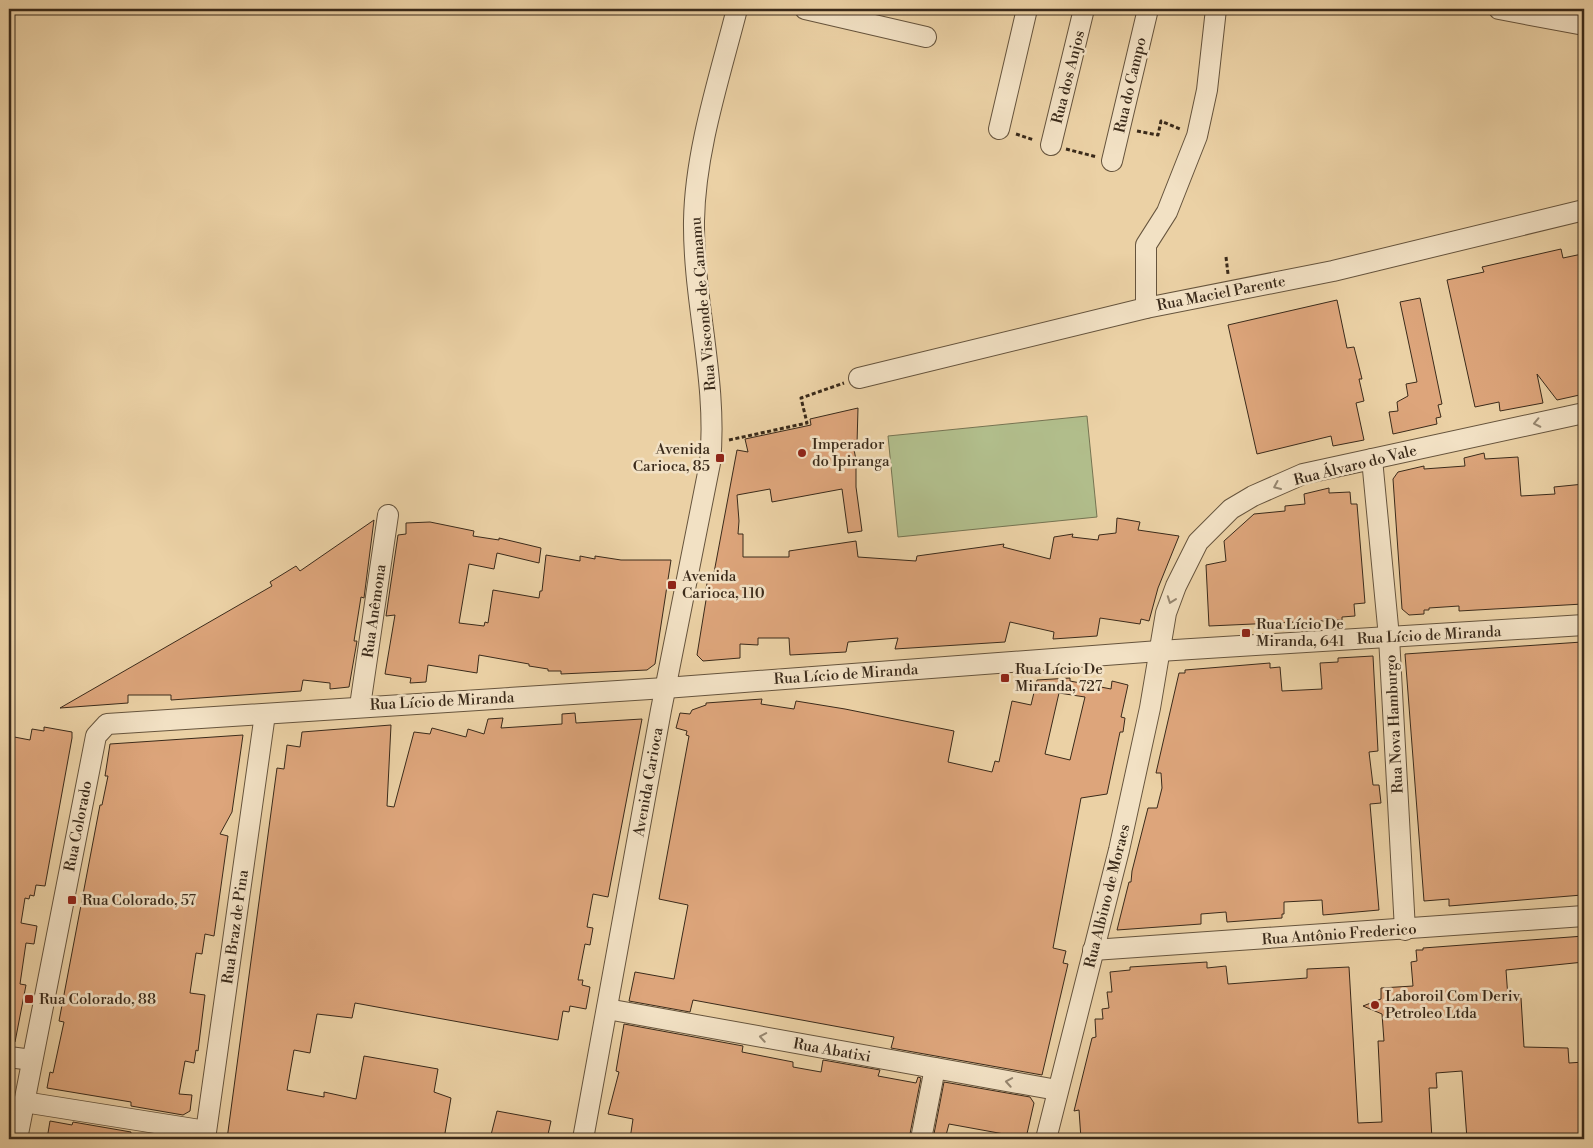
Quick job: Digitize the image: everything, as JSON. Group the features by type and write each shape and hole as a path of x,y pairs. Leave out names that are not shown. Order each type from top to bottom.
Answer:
{"street":[{"name":"Rua Visconde de Camamu","path":"712,434 694,219 703,146 737,9"},
{"path":"805,9 926,37"},
{"path":"999,129 1027,9"},
{"name":"Rua dos Anjos","path":"1051,145 1084,9"},
{"name":"Rua do Campo","path":"1112,161 1148,9"},
{"path":"1146,308 1146,245 1167,212 1197,136 1207,90 1216,9"},
{"path":"1499,9 1584,25"},
{"name":"Rua Maciel Parente","path":"859,378 1146,308 1333,271 1584,210"},
{"name":"Rua Álvaro do Vale","path":"1158,650 1166,613 1176,586 1198,542 1211,526 1230,509 1252,496 1303,474 1584,413"},
{"name":"Avenida Carioca","path":"583,1139 666,688 694,550 712,434"},
{"name":"Rua Nova Hamburgo","path":"1372,459 1389,637 1405,930"},
{"name":"Rua Anêmona","path":"360,706 388,515"},
{"name":"Rua Lício de Miranda","path":"107,724 360,706 666,688 1158,650 1584,625"},
{"name":"Rua Albino de Moraes","path":"1046,1139 1123,831 1150,708 1158,650"},
{"name":"Rua Braz de Pina","path":"206,1135 265,714"},
{"name":"Rua Colorado","path":"17,1139 96,736 107,724"},
{"name":"Rua Antônio Frederico","path":"1094,950 1405,930 1584,916"},
{"name":"Rua Abatixi","path":"607,1010 1058,1090"},
{"path":"9,1057 32,1060"},
{"path":"921,1139 935,1068"},
{"path":"24,1102 206,1135"}],"path":[{"path":"1120,127 1158,135 1161,121 1197,136"},
{"path":"712,434 807,423 801,398 859,378"}],"green space":[{"path":"1087,416 1097,517 898,537 888,436"}],"building":[{"path":"1561,249 1563,258 1582,254 1584,266 1584,394 1557,400 1537,374 1543,403 1500,411 1499,402 1475,407 1447,280 1484,272 1482,267"},
{"path":"1420,298 1442,404 1438,405 1441,417 1436,418 1437,424 1393,434 1389,412 1398,411 1397,402 1408,396 1406,384 1417,382 1400,302"},
{"path":"1337,300 1347,348 1354,347 1362,379 1359,379 1364,401 1356,403 1364,440 1333,446 1331,436 1257,454 1228,325"},
{"path":"858,408 857,444 853,444 862,531 848,533 842,489 772,502 770,489 737,495 738,534 743,534 743,557 789,557 789,551 856,541 858,557 916,561 917,556 1004,544 1003,547 1050,559 1054,537 1073,534 1072,537 1098,540 1099,535 1116,533 1117,518 1140,522 1138,530 1179,536 1158,588 1149,621 1141,619 1140,624 1100,618 1097,636 1053,639 1054,632 1010,622 1005,642 895,649 898,638 848,642 846,652 790,655 789,638 758,638 758,645 740,644 740,658 703,661 697,655 707,594 705,594 708,578 713,578 737,450 748,452 745,439 811,425 810,419"},
{"path":"1484,453 1485,459 1518,457 1521,496 1555,494 1554,487 1584,484 1583,604 1459,611 1459,606 1429,608 1429,610 1424,610 1424,614 1409,615 1402,609 1393,479 1398,472 1424,466 1424,469 1465,466 1464,458"},
{"path":"1329,488 1329,493 1350,492 1351,504 1357,504 1365,603 1354,604 1355,616 1342,617 1342,620 1209,626 1206,565 1226,561 1224,541 1254,514 1285,511 1285,506 1305,504 1304,494"},
{"path":"374,520 364,598 361,597 354,641 357,641 349,687 330,689 330,683 303,680 301,691 171,700 171,695 128,695 128,703 60,708 272,586 270,582 296,566 300,571"},
{"path":"430,522 474,531 473,536 499,540 499,538 541,548 539,563 497,553 494,569 469,564 459,623 484,626 485,622 488,623 493,590 539,598 540,591 542,591 546,555 580,561 580,556 595,559 595,556 621,560 671,560 655,664 647,670 561,674 561,671 548,671 548,669 529,666 529,664 479,655 477,673 428,665 426,682 410,683 411,678 385,674 395,615 386,616 398,535 406,534 406,523"},
{"path":"1582,642 1584,653 1584,882 1581,882 1582,895 1449,906 1449,899 1424,901 1405,654"},
{"path":"1373,656 1378,751 1369,752 1373,785 1379,785 1381,803 1370,804 1379,910 1323,915 1322,900 1284,902 1282,918 1227,922 1226,912 1201,914 1201,924 1117,930 1129,882 1131,882 1148,808 1157,808 1162,788 1161,773 1156,773 1179,673 1185,673 1185,670 1270,663 1270,668 1280,667 1282,691 1322,689 1320,663 1338,662 1338,658"},
{"path":"1070,678 1070,681 1111,689 1112,681 1128,685 1121,717 1125,718 1123,732 1120,732 1107,794 1081,798 1053,948 1066,951 1063,963 1068,964 1042,1075 891,1048 894,1037 693,1000 690,1012 629,1001 635,972 674,979 688,905 659,899 689,736 686,735 687,731 676,728 680,713 690,714 692,710 706,705 706,703 762,699 761,704 794,709 796,701 845,709 954,731 948,762 992,772 995,761 999,762 1012,701 1031,705 1037,680","holes":["1059,693 1085,697 1070,760 1045,754"]},
{"path":"575,713 576,723 642,719 608,897 593,894 587,927 593,928 590,945 585,944 578,980 583,980 582,985 590,987 586,1009 570,1006 569,1012 563,1011 558,1040 355,1003 352,1018 317,1014 310,1053 294,1050 287,1090 324,1097 324,1092 356,1099 364,1056 438,1069 434,1092 451,1098 444,1139 227,1139 277,768 284,769 287,745 300,747 302,732 391,725 387,806 394,807 414,732 430,734 432,728 466,737 468,729 484,734 488,719 503,718 501,728 562,724 562,714"},
{"path":"44,727 72,732 72,738 45,886 36,885 34,896 30,895 29,899 25,898 21,923 37,926 34,944 26,943 20,984 26,985 15,1042 9,1042 9,736 30,740 32,729 44,731"},
{"path":"243,735 232,812 220,834 228,836 214,936 205,934 202,954 196,953 190,993 205,995 198,1051 196,1050 194,1063 185,1061 179,1094 192,1095 190,1111 183,1115 131,1106 131,1102 47,1088 50,1072 53,1073 64,1022 59,1021 100,805 102,805 108,776 105,776 110,744"},
{"path":"1584,936 1584,962 1506,970 1508,998 1521,998 1524,1047 1568,1048 1569,1063 1584,1062 1584,1139 1467,1139 1462,1071 1436,1073 1437,1088 1429,1088 1432,1139 1149,1139 1149,1135 1121,1135 1121,1139 1081,1139 1079,1110 1074,1111 1092,1038 1096,1037 1095,1019 1103,1019 1102,1009 1109,1008 1107,992 1112,992 1110,972 1130,970 1130,967 1207,962 1207,968 1226,966 1228,984 1307,978 1307,969 1349,967 1358,1123 1382,1122 1378,1041 1384,1041 1382,1014 1363,1006 1381,999 1381,988 1413,986 1411,962 1417,961 1416,950"},
{"path":"624,1024 743,1046 742,1052 793,1062 793,1067 821,1072 823,1060 880,1070 878,1076 916,1083 918,1077 921,1078 909,1139 630,1139 633,1119 608,1114 619,1072 616,1071"},
{"path":"944,1082 1030,1097 1034,1103 1026,1138 949,1124 945,1139 933,1139"},
{"path":"497,1111 551,1121 547,1139 490,1139"},
{"path":"50,1121 72,1125 73,1122 131,1132 130,1139 47,1139"}],"place":[{"name":"Imperador do Ipiranga","path":"802,453"},
{"name":"Avenida Carioca, 85","path":"720,458"},
{"name":"Avenida Carioca, 110","path":"672,585"},
{"name":"Rua Lício De Miranda, 641","path":"1246,633"},
{"name":"Rua Lício De Miranda, 727","path":"1005,678"},
{"name":"Rua Colorado, 57","path":"72,900"},
{"name":"Rua Colorado, 88","path":"29,999"},
{"name":"Laboroil Com Deriv Petroleo Ltda","path":"1375,1005"}]}
